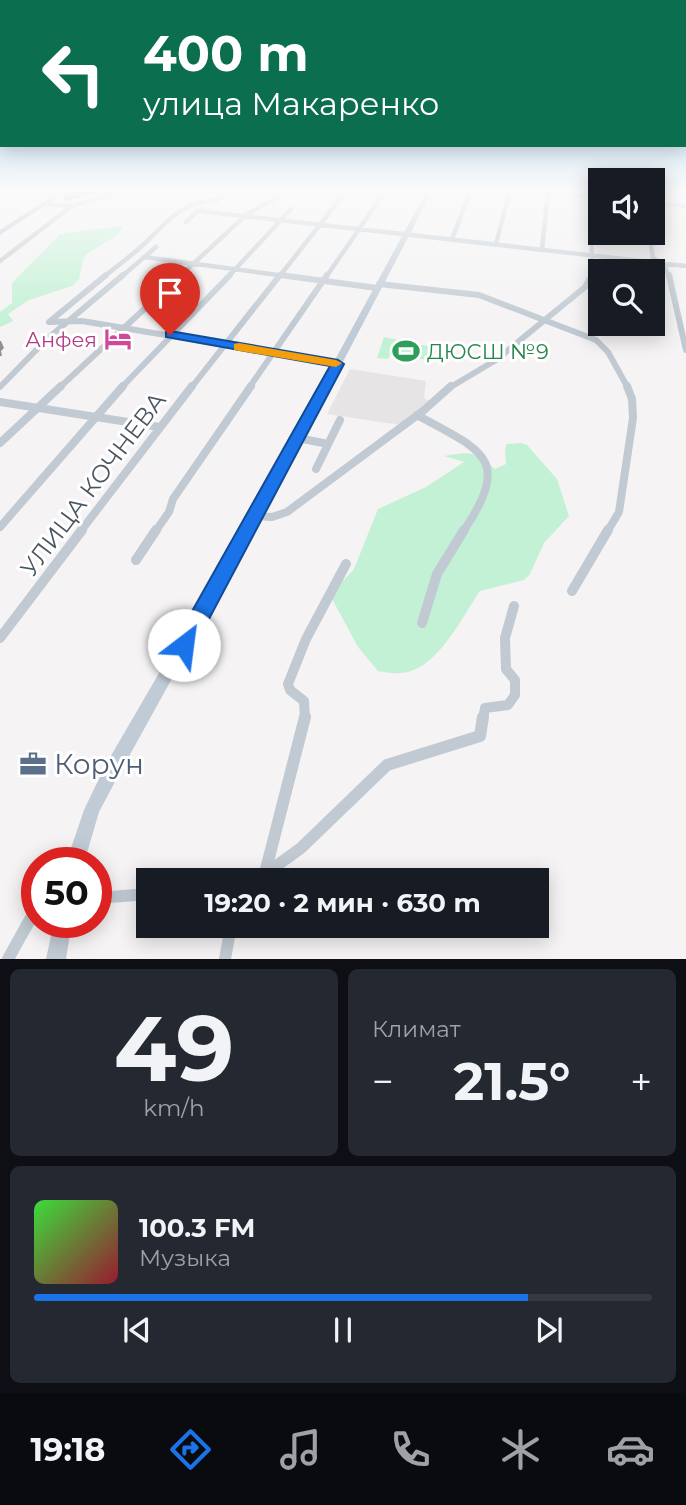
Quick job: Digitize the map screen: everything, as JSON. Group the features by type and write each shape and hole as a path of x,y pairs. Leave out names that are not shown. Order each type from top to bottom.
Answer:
{"main road":[{"path":"79,845 92,810 111,772 256,516 405,235"},
{"path":"56,959 60,938"}],"street":[{"path":"0,261 34,235"},
{"path":"153,235 49,320 56,323 70,320 170,335 338,364"},
{"path":"0,443 224,235"},
{"path":"0,527 95,416 268,235"},
{"name":"УЛИЦА КОЧНЕВА","path":"0,638 160,427 312,235"},
{"path":"136,560 169,512 173,499 356,235"},
{"path":"419,235 632,259"},
{"path":"452,239 454,235"},
{"path":"496,244 498,235"},
{"path":"542,249 544,235"},
{"path":"256,516 272,517 287,512 418,415 455,383 496,360 592,279 591,245"},
{"path":"0,387 47,339 156,247"},
{"path":"144,257 324,281 479,295 604,345 632,399 630,450 619,512 572,591"},
{"path":"665,263 686,266"},
{"path":"665,267 686,350"},
{"path":"0,402 160,427"},
{"path":"418,415 477,450 486,459 491,471 491,480 474,515 441,565 422,623"},
{"path":"316,469 340,420"},
{"path":"298,438 328,444"},
{"path":"263,868 305,719 304,701 290,690 288,684 306,639 346,564"},
{"path":"274,868 301,848 387,765 480,736 485,708 508,705 515,695 514,680 506,668 505,638 514,606"},
{"path":"112,897 136,895"},
{"path":"8,959 21,936"},
{"path":"225,959 229,938"}],"shaded area":[{"path":"350,369 426,381 424,398 430,401 400,425 327,414"}],"green space":[{"path":"59,235 118,235 87,254 79,279 72,286 29,300 8,314 13,321 0,327 0,312 12,303 12,283"},
{"name":"ДЮСШ №9","path":"384,337 432,347 427,360 391,354 388,359 377,358"},
{"path":"507,444 527,445 557,479 569,516 544,543 530,574 524,580 480,591 447,641 426,663 401,673 378,671 358,647 330,595 354,569 378,509 426,487 464,462 444,456 472,454 495,469 506,464"}],"slow traffic":[{"path":"239,347 336,363"}],"place":[{"name":"Анфея","path":"118,339"},
{"name":"ДЮСШ №9","path":"406,351"},
{"name":"Корун","path":"33,764"}],"route":[{"path":"170,335 338,364 184,645"}]}
